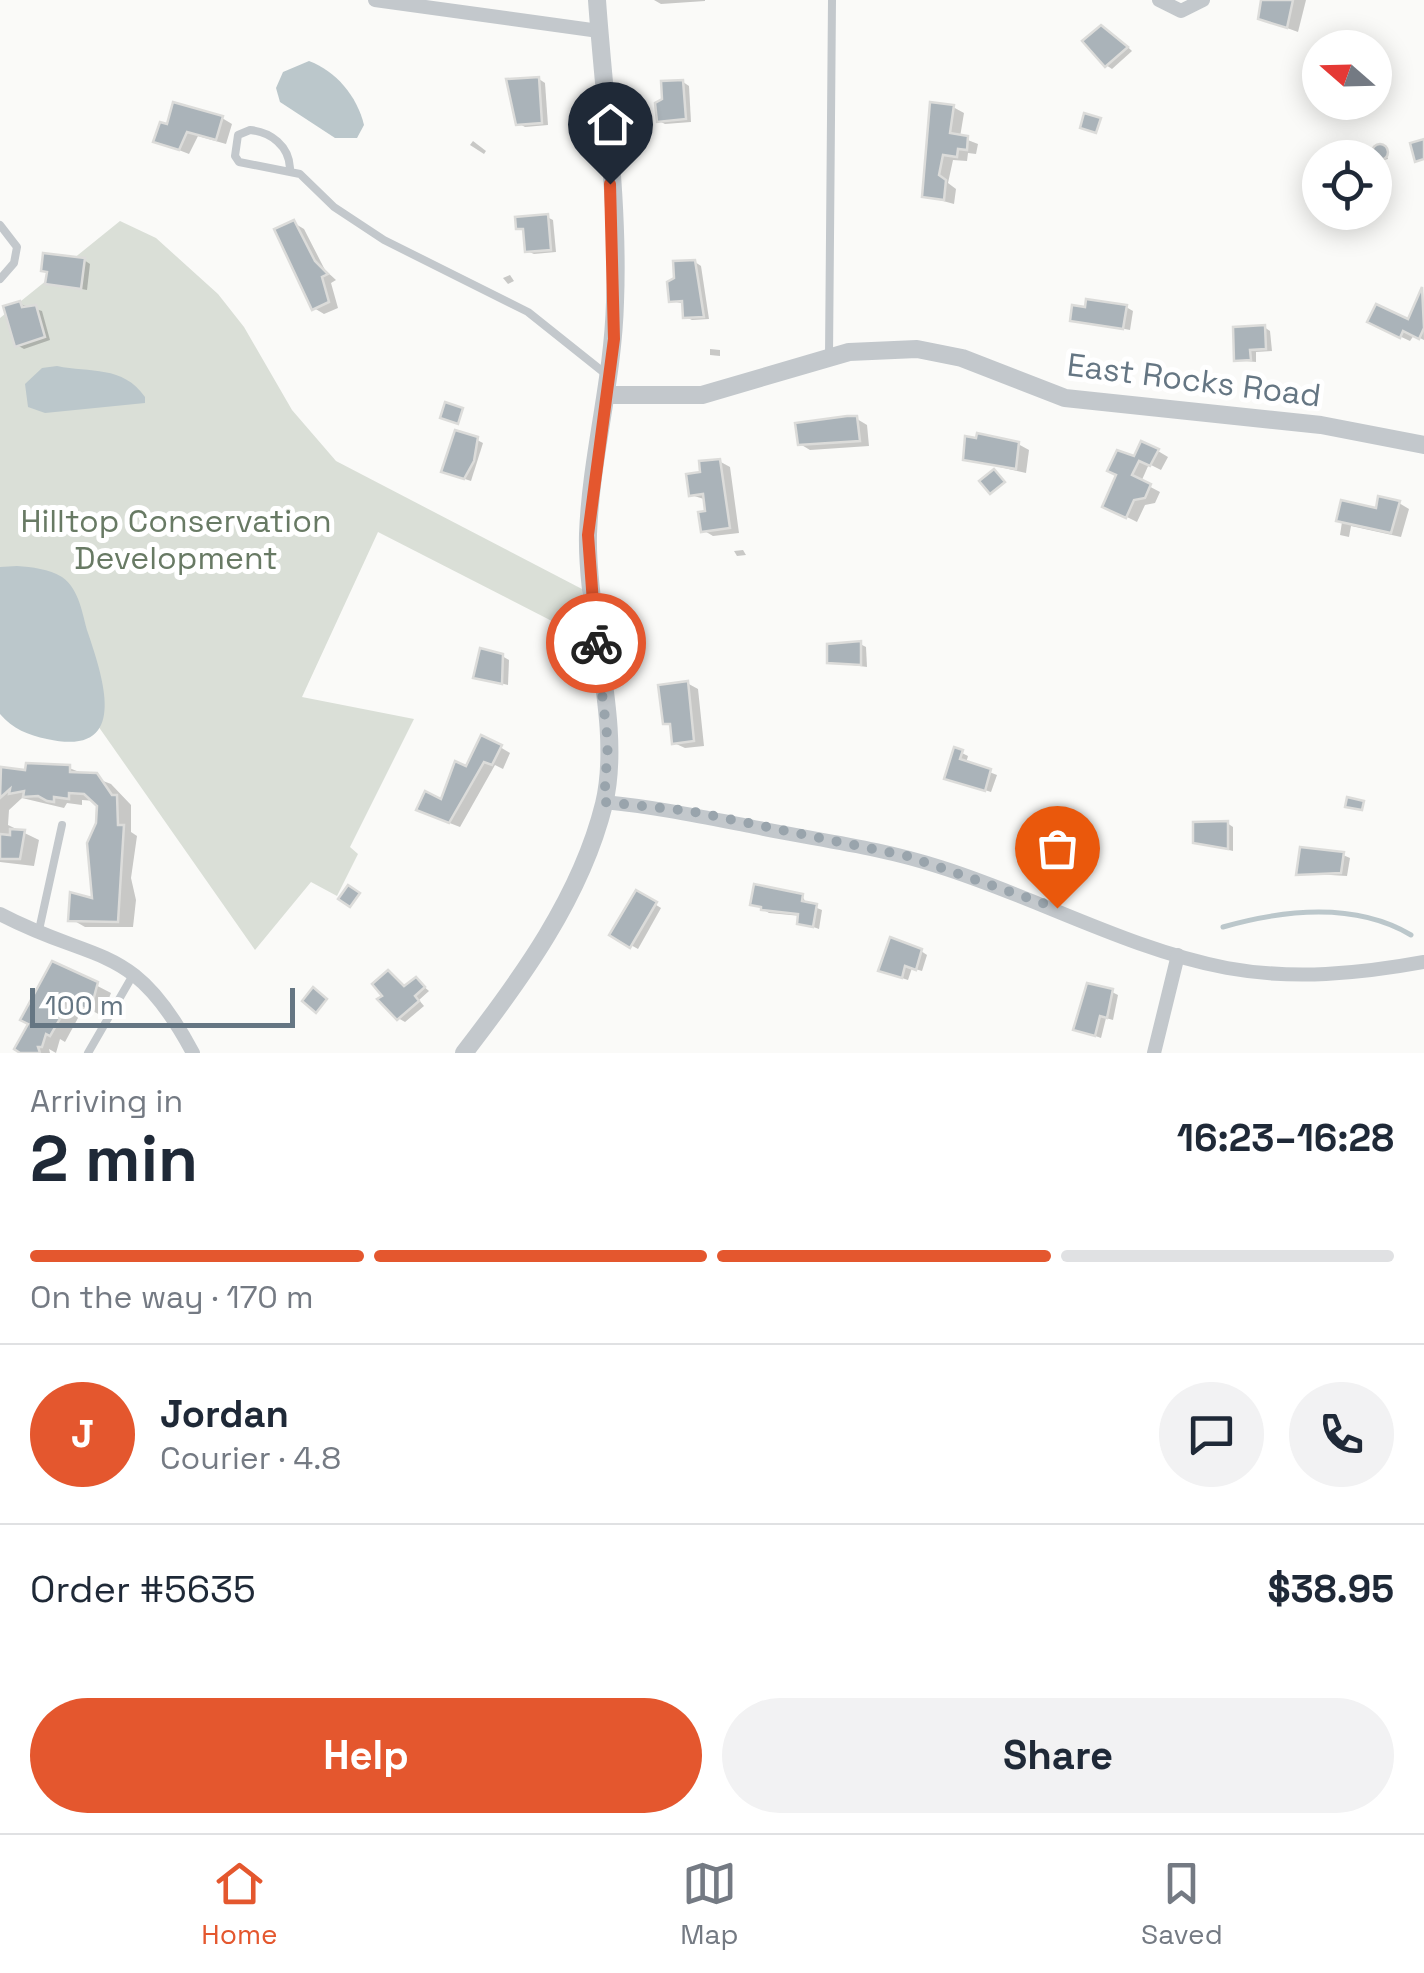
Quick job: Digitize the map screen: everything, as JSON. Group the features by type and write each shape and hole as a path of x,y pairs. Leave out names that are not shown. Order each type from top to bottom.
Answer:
{"street":[{"path":"375,0 600,30"},
{"path":"464,1053 533,957 588,853 604,802 608,743 588,535 595,459 610,387 615,262 597,0"},
{"path":"1159,0 1181,11 1203,0"},
{"name":"East Rocks Road","path":"610,387 702,394 829,357 895,348 918,349 962,358 1065,398 1321,425 1424,444"},
{"path":"604,802 690,811 907,856 996,885 1178,955 1229,968 1292,975 1372,971 1424,962"},
{"path":"0,914 102,952 134,972 176,1021 193,1053"},
{"path":"1154,1053 1178,955"}],"lane":[{"path":"829,357 832,0"},
{"path":"290,168 283,147 273,137 250,130 238,135 234,156 239,162 290,168 318,187 334,207 384,240 528,312 610,387"},
{"path":"0,224 17,247 14,264 0,279"},
{"path":"39,930 62,825"},
{"path":"88,1053 134,972"}],"green space":[{"name":"Hilltop Conservation Development","path":"120,221 156,238 218,294 244,327 292,410 336,461 582,589 583,637 378,532 302,697 414,719 350,847 358,854 337,896 311,882 255,950 0,586 0,318"}],"shaded area":[{"path":"309,61 328,71 351,95 364,125 357,138 335,138 280,102 276,88 283,72"},
{"path":"57,366 116,375 136,387 145,403 45,413 28,407 25,384 42,368"},
{"path":"17,566 57,574 77,595 104,691 101,726 91,737 73,742 40,737 16,727 0,714 0,567"}],"building":[{"path":"1261,0 1293,0 1287,28 1258,19"},
{"path":"1101,25 1128,47 1105,67 1082,41"},
{"path":"539,77 542,123 516,125 506,79"},
{"path":"683,80 686,119 657,122 655,103 662,99 661,81"},
{"path":"173,102 223,116 216,140 187,132 179,150 153,142 160,122 167,124"},
{"path":"930,102 954,105 950,133 968,136 967,150 958,149 957,157 943,155 939,175 946,180 944,200 922,197"},
{"path":"1084,113 1101,118 1096,133 1080,128"},
{"path":"1424,139 1424,159 1415,162 1410,143"},
{"path":"548,214 551,250 525,252 523,229 516,229 515,217"},
{"path":"294,220 315,261 328,274 322,277 329,302 312,310 274,229"},
{"path":"43,253 85,258 81,289 45,284 47,272 41,271"},
{"path":"695,260 704,317 683,318 682,301 669,302 667,282 674,278 673,261"},
{"path":"1422,287 1424,328 1419,339 1403,331 1400,338 1367,322 1376,304 1408,319"},
{"path":"1086,299 1127,305 1123,329 1070,321 1072,305 1085,307"},
{"path":"20,301 22,307 36,305 45,337 15,347 3,306"},
{"path":"1265,325 1266,349 1250,350 1251,360 1234,361 1233,327"},
{"path":"445,402 463,408 458,424 440,418"},
{"path":"857,416 860,441 798,445 795,423"},
{"path":"455,430 478,437 474,461 464,479 441,472"},
{"path":"977,433 1019,442 1016,469 963,460 965,436 976,438"},
{"path":"1141,441 1159,449 1150,466 1139,461 1132,475 1151,484 1145,498 1134,500 1126,518 1102,507 1116,475 1107,471 1117,450 1134,456"},
{"path":"720,459 730,528 701,532 698,512 705,511 703,494 689,496 686,474 700,472 699,461"},
{"path":"994,469 1005,482 990,494 979,481"},
{"path":"1378,496 1400,501 1391,533 1336,521 1341,500 1376,508"},
{"path":"861,641 861,665 827,663 827,644"},
{"path":"480,648 503,654 502,684 473,678"},
{"path":"688,681 694,741 672,744 670,724 663,724 658,685"},
{"path":"481,735 502,745 492,765 484,762 449,823 416,810 425,791 441,799 455,761 466,766"},
{"path":"954,747 963,750 960,759 991,769 985,791 944,779"},
{"path":"26,763 70,765 70,772 97,773 112,795 117,795 118,825 124,825 118,922 68,921 70,892 92,898 87,843 96,823 97,806 84,794 69,793 69,799 54,797 54,802 38,796 23,797 24,791 9,794 10,789 0,798 1,767 25,770"},
{"path":"1347,797 1364,801 1362,810 1345,807"},
{"path":"1228,821 1228,849 1193,843 1193,822"},
{"path":"10,829 25,830 20,859 0,859 0,834 10,835"},
{"path":"1300,847 1344,852 1341,873 1296,875"},
{"path":"754,884 803,894 802,901 817,904 813,927 797,924 798,914 750,905"},
{"path":"348,885 360,893 350,907 338,899"},
{"path":"636,890 657,902 630,948 609,935"},
{"path":"890,937 922,949 916,970 905,966 902,978 878,971"},
{"path":"52,961 98,982 94,997 87,1010 74,1003 76,998 63,997 65,1010 50,1036 46,1034 42,1047 38,1047 40,1053 20,1053 14,1049 28,1024 20,1020"},
{"path":"388,970 404,986 416,977 425,987 415,996 419,1001 397,1020 377,999 382,996 372,984"},
{"path":"1087,983 1113,989 1107,1018 1100,1016 1095,1036 1073,1030"},
{"path":"313,987 327,999 316,1013 302,1001"}],"waterway":[{"path":"1223,927 1294,913 1343,913 1389,924 1411,935"}],"way so far":[{"path":"596,643 608,743 604,802 690,811 754,828 907,856 1057,908"}],"route":[{"path":"596,643 588,535 595,459 609,395 614,339 616,298 610,184"}]}
